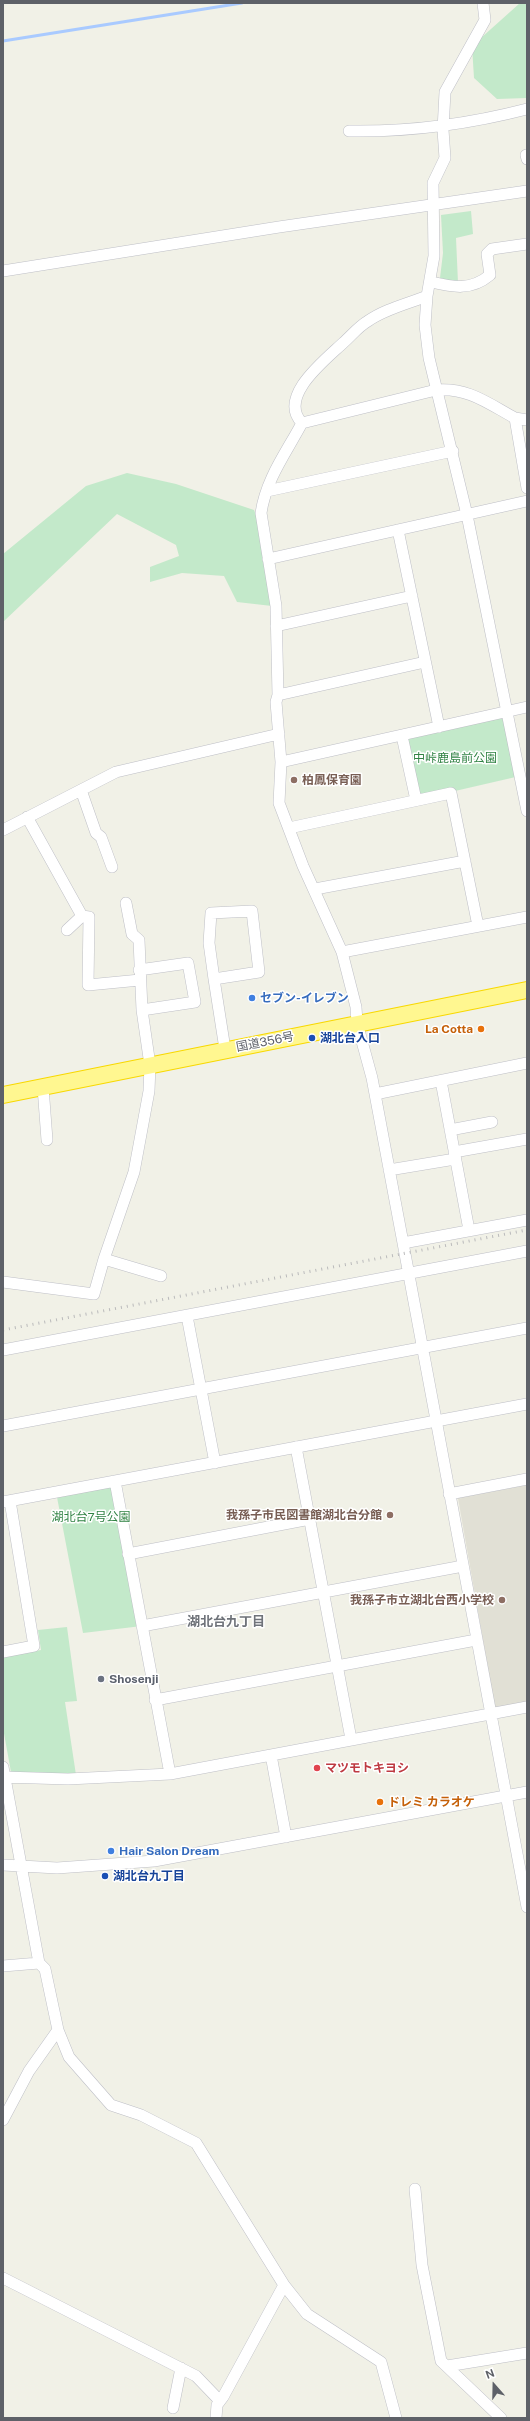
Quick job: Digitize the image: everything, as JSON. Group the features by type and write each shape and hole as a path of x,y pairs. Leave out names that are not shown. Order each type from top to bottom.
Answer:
{"highway":[{"name":"国道356号","path":"3,1095 225,1049 527,990"}],"street":[{"path":"483,3 485,20 445,92 443,126 445,158 434,183 434,256 431,282 427,296 426,341 436,390 453,451 467,515 527,811"},
{"path":"349,131 395,132 417,127 443,126 527,109"},
{"path":"526,155 527,159"},
{"path":"3,271 527,191"},
{"path":"431,282 457,288 486,278 490,274 487,254 492,249 527,244"},
{"path":"302,423 295,413 298,395 304,382 327,358 367,321 427,296"},
{"path":"527,420 515,418 472,394 450,389 436,390 302,423 272,475 261,513 276,606 278,695 276,702 281,762 279,803 342,952 356,1007 357,1023 375,1094 462,1566 527,1907"},
{"path":"515,418 527,488"},
{"path":"267,491 453,451"},
{"path":"268,559 527,501"},
{"path":"398,530 439,728"},
{"path":"276,626 412,596"},
{"path":"278,695 425,662"},
{"path":"281,762 439,728 527,707"},
{"path":"3,830 116,772 132,767 279,734"},
{"path":"402,736 416,800"},
{"path":"80,790 96,834 101,837 112,867"},
{"path":"289,828 451,793 478,926"},
{"path":"27,817 82,916"},
{"path":"315,889 465,861"},
{"path":"3,1282 94,1294 104,1259 134,1172 149,1091 150,1065 142,1010 139,940 132,934 126,903"},
{"path":"214,979 259,972 252,911 211,913 209,943 214,979 225,1049"},
{"path":"67,930 82,916 89,916 88,985 140,975 188,963 195,1002 142,1010"},
{"path":"342,952 527,917"},
{"path":"375,1094 527,1063"},
{"path":"441,1081 469,1230"},
{"path":"42,1087 46,1140"},
{"path":"450,1130 492,1122"},
{"path":"389,1170 527,1139"},
{"path":"403,1243 527,1220"},
{"path":"3,1350 527,1251"},
{"path":"104,1259 161,1276"},
{"path":"188,1316 215,1463"},
{"path":"3,1426 527,1328"},
{"path":"3,1652 34,1646 7,1501 527,1404"},
{"path":"296,1447 324,1591 350,1739"},
{"path":"449,1494 527,1479"},
{"path":"115,1481 170,1774"},
{"path":"128,1554 310,1519"},
{"path":"142,1626 462,1566"},
{"path":"156,1700 476,1640"},
{"path":"396,2418 381,2362 307,2314 284,2285 196,2142 141,2115 111,2105 69,2057 58,2030 45,1969 40,1964 4,1774 68,1779 170,1774 270,1754 527,1707"},
{"path":"270,1754 286,1837"},
{"path":"3,1865 57,1868 121,1865 190,1855 527,1792"},
{"path":"3,1966 40,1964"},
{"path":"3,2120 29,2071 58,2030"},
{"path":"415,2189 422,2265 441,2361 501,2418"},
{"path":"3,2278 196,2376 220,2401"},
{"path":"216,2418 217,2405 284,2285"},
{"path":"447,2366 527,2353"},
{"path":"173,2408 181,2368"}],"shaded area":[{"name":"我孫子市立湖北台西小学校","path":"527,1485 527,1702 495,1708 458,1498"}],"green space":[{"path":"520,3 527,3 527,98 497,99 474,78 472,46"},
{"path":"471,211 473,234 456,238 458,283 440,278 443,253 441,215"},
{"path":"127,473 176,484 254,510 261,528 272,606 237,602 224,576 182,573 150,582 150,567 179,556 176,545 117,514 3,622 3,554 86,486"},
{"name":"中峠鹿島前公園","path":"507,712 520,776 416,800 402,736"},
{"name":"湖北台7号公園","path":"115,1481 142,1626 83,1633 56,1492"},
{"path":"67,1627 77,1701 65,1702 76,1775 11,1772 3,1728 3,1657 41,1650 38,1630"}],"waterway":[{"path":"3,41 242,3"}],"railway":[{"path":"3,1330 527,1230"}],"place":[{"name":"柏鳳保育園","path":"294,780"},
{"name":"セブン-イレブン","path":"252,998"},
{"name":"La Cotta","path":"481,1029"},
{"name":"湖北台入口","path":"312,1038"},
{"name":"我孫子市民図書館湖北台分館","path":"390,1515"},
{"name":"我孫子市立湖北台西小学校","path":"502,1600"},
{"name":"Shosenji","path":"101,1679"},
{"name":"マツモトキヨシ","path":"317,1768"},
{"name":"ドレミ カラオケ","path":"380,1802"},
{"name":"Hair Salon Dream","path":"111,1851"},
{"name":"湖北台九丁目","path":"105,1876"}],"district":[{"name":"湖北台九丁目","path":"226,1622"}]}
